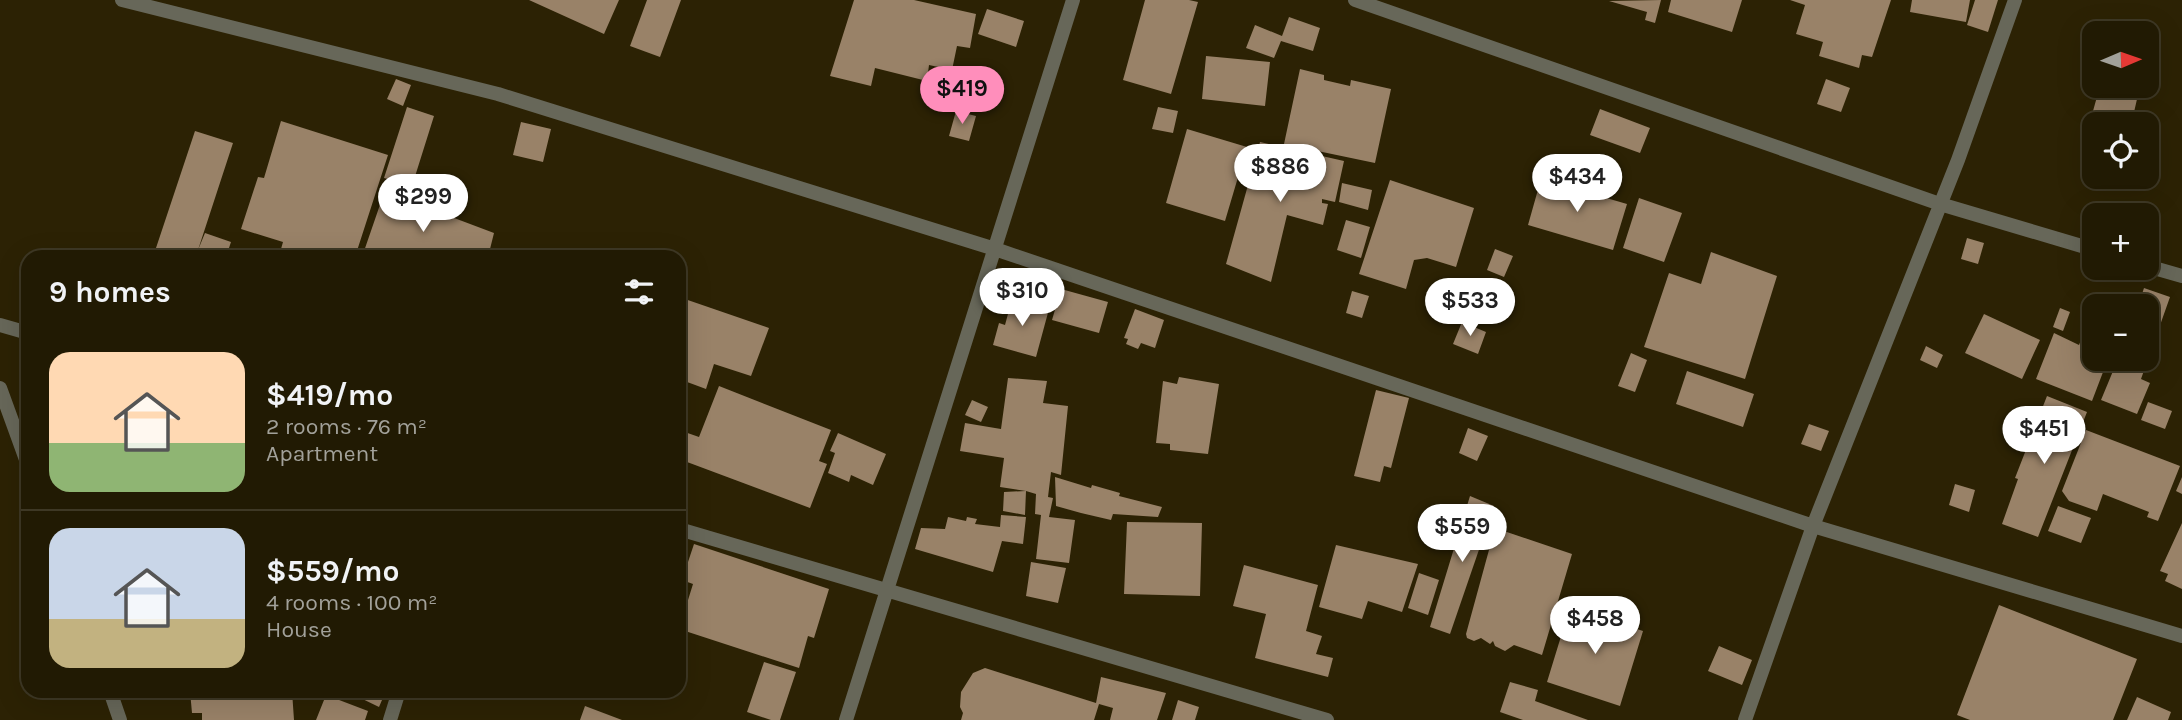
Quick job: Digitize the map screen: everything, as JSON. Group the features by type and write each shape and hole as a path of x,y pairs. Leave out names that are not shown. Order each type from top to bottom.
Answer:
{"street":[{"path":"122,0 498,94 995,249 1813,526 2182,636"},
{"path":"846,720 1073,0"},
{"path":"1355,0 1940,204 2082,246"},
{"path":"1745,720 1813,526 1940,204 2015,0"},
{"path":"2159,269 2182,276"},
{"path":"0,325 21,332"},
{"path":"0,388 21,446"},
{"path":"686,531 1327,720"},
{"path":"112,698 120,720"},
{"path":"390,720 397,698"}],"building":[{"path":"529,0 619,0 604,34"},
{"path":"647,0 681,0 660,57 630,46"},
{"path":"854,0 914,0 976,14 970,48 957,46 952,70 929,65 927,81 875,68 871,86 830,76"},
{"path":"1145,0 1198,2 1171,94 1123,80"},
{"path":"1661,0 1655,23 1645,20 1647,12 1609,1"},
{"path":"1671,0 1742,0 1732,32 1668,12"},
{"path":"1790,0 1891,0 1872,57 1862,55 1859,68 1819,56 1823,42 1796,34 1805,5"},
{"path":"1912,0 1970,0 1966,22 1910,12"},
{"path":"1975,0 1998,0 1988,32 1967,25"},
{"path":"987,9 1024,21 1016,47 978,34"},
{"path":"1289,17 1320,28 1313,51 1281,41 1274,58 1246,48 1255,25 1282,36"},
{"path":"1206,56 1270,62 1265,106 1202,99"},
{"path":"1300,69 1324,75 1324,80 1350,86 1351,80 1391,89 1375,163 1284,144"},
{"path":"396,79 411,85 403,106 387,99"},
{"path":"1826,79 1850,88 1841,112 1817,104"},
{"path":"2097,98 2137,98 2134,112 2093,111"},
{"path":"407,107 434,116 412,186 384,178"},
{"path":"1158,107 1178,111 1173,133 1152,129"},
{"path":"1600,109 1650,128 1640,153 1590,135"},
{"path":"956,111 976,116 969,141 949,136"},
{"path":"281,121 388,155 357,250 284,250 281,249 283,242 241,229 258,177 264,178"},
{"path":"521,122 551,129 543,162 513,155"},
{"path":"1187,129 1247,147 1225,221 1166,203"},
{"path":"195,131 233,143 198,250 155,250"},
{"path":"1260,142 1344,161 1335,202 1322,199 1322,203 1328,204 1323,225 1287,215 1271,282 1226,264"},
{"path":"1541,179 1627,204 1613,250 1528,225"},
{"path":"1390,180 1474,208 1456,267 1427,258 1414,260 1406,289 1359,274"},
{"path":"1342,183 1372,190 1368,210 1339,202"},
{"path":"383,196 425,207 494,233 490,250 364,250"},
{"path":"1639,198 1682,213 1664,262 1623,248"},
{"path":"1346,220 1370,227 1361,258 1337,250"},
{"path":"205,233 231,242 228,250 198,250"},
{"path":"1967,238 1984,243 1978,264 1961,259"},
{"path":"1495,249 1513,256 1504,277 1487,270"},
{"path":"1711,252 1777,276 1745,379 1644,347 1669,273 1701,284"},
{"path":"2144,288 2170,297 2159,328 2159,294 2142,294"},
{"path":"1061,289 1108,302 1099,333 1052,320"},
{"path":"1352,291 1369,296 1362,318 1346,313"},
{"path":"686,299 769,328 751,376 714,364 706,389 686,382"},
{"path":"1012,299 1049,309 1036,357 993,345 999,323 1005,325"},
{"path":"2060,308 2070,312 2063,331 2053,327"},
{"path":"1135,309 1164,320 1155,348 1141,343 1138,349 1126,344 1128,339 1124,338"},
{"path":"1984,314 2040,340 2022,379 1965,353"},
{"path":"1462,322 1486,332 1478,354 1453,344"},
{"path":"2054,333 2079,345 2082,338 2082,371 2103,371 2092,401 2036,379"},
{"path":"1926,346 1943,355 1937,368 1920,360"},
{"path":"1631,353 1647,360 1635,392 1618,386"},
{"path":"1687,371 1754,394 1743,427 1676,404"},
{"path":"2113,371 2144,371 2141,379 2150,383 2137,414 2101,400"},
{"path":"1179,377 1219,384 1208,454 1170,450 1170,444 1156,443 1163,381 1177,384"},
{"path":"1008,378 1047,381 1043,403 1068,406 1061,475 1051,472 1048,497 1053,498 1049,517 1075,520 1069,563 1036,559 1041,515 1035,514 1036,494 1000,487 1004,458 960,451 965,423 1001,429"},
{"path":"719,386 831,430 819,461 827,464 810,508 686,462 686,432 699,437"},
{"path":"1376,390 1409,398 1391,468 1384,466 1380,482 1354,476"},
{"path":"2047,396 2087,412 2038,537 2002,524 2018,479 2015,478"},
{"path":"972,400 988,407 981,422 965,415"},
{"path":"2148,402 2172,411 2165,429 2141,420"},
{"path":"1809,424 1829,431 1821,451 1801,444"},
{"path":"1468,428 1488,436 1477,461 1459,453"},
{"path":"2086,430 2180,466 2158,521 2147,517 2149,512 2103,494 2097,511 2069,501 2062,491"},
{"path":"838,433 886,454 873,485 851,475 849,482 828,473 835,453 830,451"},
{"path":"1055,477 1091,488 1092,485 1120,493 1119,496 1162,507 1158,517 1113,514 1111,520 1056,506"},
{"path":"2182,477 2182,494 2176,491"},
{"path":"1955,484 1975,490 1969,512 1949,505"},
{"path":"1026,491 1025,515 1003,511 1004,492"},
{"path":"1470,496 1494,506 1450,634 1430,627"},
{"path":"2058,506 2091,518 2081,543 2048,531"},
{"path":"1001,515 1026,517 1023,544 1002,541 993,572 915,549 921,528 945,529 948,517 966,521 967,517 977,519 975,524 1000,527"},
{"path":"1127,522 1202,523 1200,596 1124,594"},
{"path":"2182,523 2182,589 2165,581 2168,574 2160,571"},
{"path":"1495,528 1572,554 1542,655 1514,645 1505,651 1495,646 1493,641 1490,644 1481,638 1474,641 1467,638"},
{"path":"694,544 829,589 814,638 808,636 799,668 686,631 686,606 693,584 686,581 686,568"},
{"path":"1336,545 1418,564 1402,612 1368,601 1362,619 1319,607"},
{"path":"1031,562 1066,568 1058,603 1026,596"},
{"path":"1244,565 1318,585 1306,631 1322,636 1316,654 1333,658 1328,677 1255,658 1266,614 1233,606"},
{"path":"1419,573 1439,580 1428,615 1408,608"},
{"path":"1999,605 2137,659 2113,720 1970,720 1957,715"},
{"path":"1570,607 1643,631 1620,706 1547,682"},
{"path":"1719,646 1752,660 1742,685 1708,671"},
{"path":"764,662 796,672 780,720 771,720 747,712"},
{"path":"985,668 1096,703 1101,677 1166,693 1157,720 1110,720 1113,708 1099,704 1094,720 961,720 961,692 973,673"},
{"path":"1510,682 1538,690 1535,701 1588,720 1523,720 1500,712"},
{"path":"2137,697 2171,712 2168,720 2127,720"},
{"path":"191,698 292,698 294,720 202,720 202,713 192,713"},
{"path":"325,698 334,698 368,711 365,720 316,720"},
{"path":"360,698 383,698 379,707"},
{"path":"1178,700 1199,707 1195,720 1172,720"},
{"path":"585,706 622,720 580,720"}]}
